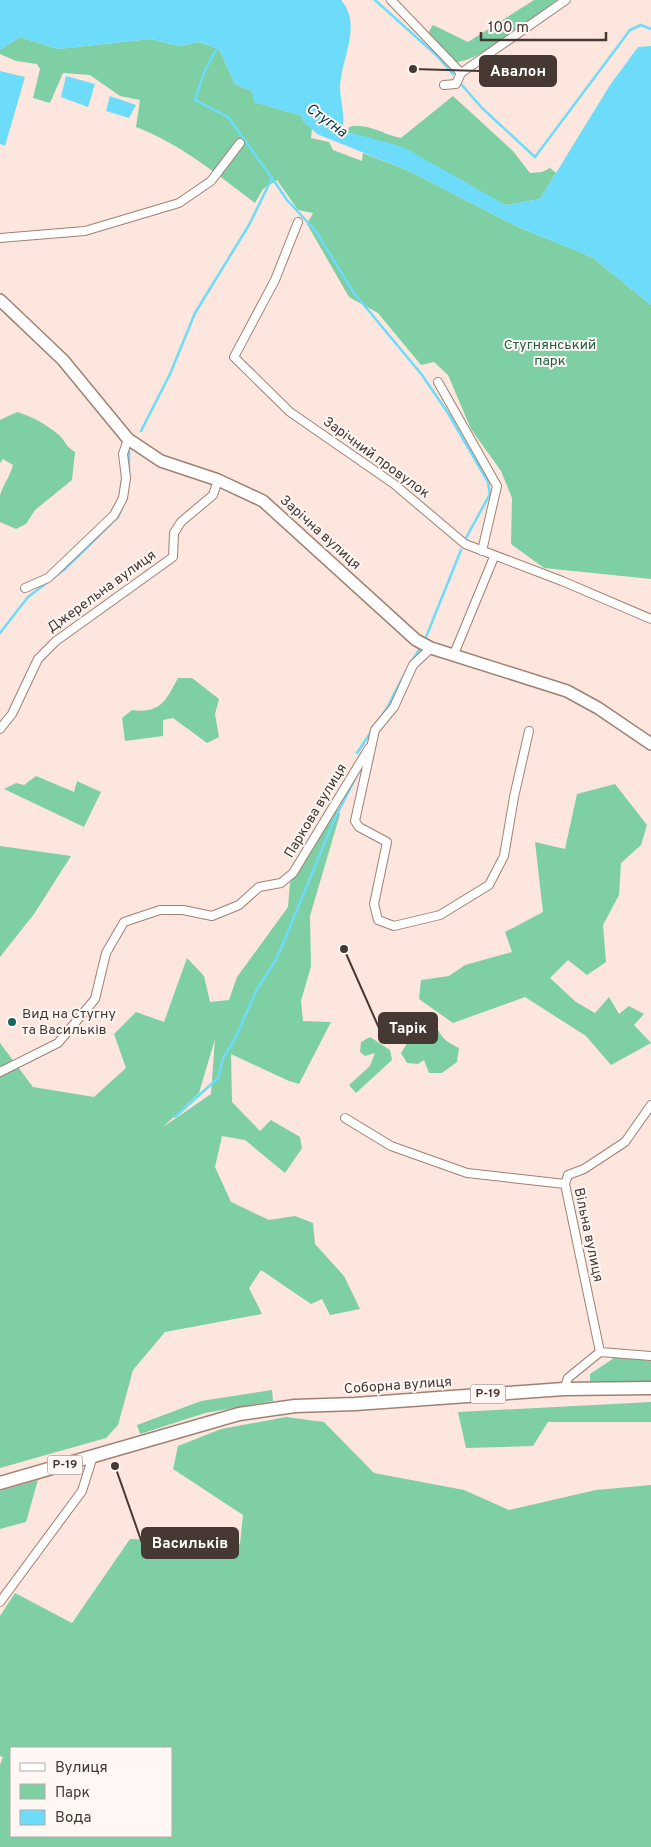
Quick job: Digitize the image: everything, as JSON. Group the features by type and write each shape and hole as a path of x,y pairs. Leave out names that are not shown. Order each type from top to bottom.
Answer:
{"main road":[{"name":"Соборна вулиця","path":"93,1456 239,1414 324,1404 355,1404 564,1389 651,1388"},
{"name":"Р-19","path":"0,1483 93,1456"}],"street":[{"path":"391,0 461,73"},
{"path":"444,86 456,84 461,73 566,0"},
{"path":"0,238 85,231 179,203 211,181 240,143"},
{"name":"Зарічний провулок","path":"298,222 275,280 234,357 290,412 394,484 465,544 494,557 562,581 651,619"},
{"name":"Зарічна вулиця","path":"0,300 63,360 128,439 161,461 218,480 263,501 416,640 431,648 583,698 651,744"},
{"path":"438,382 497,486 482,552"},
{"path":"25,588 48,578 114,515 123,498 126,478 123,454 128,439"},
{"name":"Джерельна вулиця","path":"0,730 12,714 38,659 56,641 173,557 174,533 181,522 213,495 218,480"},
{"path":"454,654 494,557"},
{"path":"431,648 413,665 394,707 375,730 355,821 358,827 387,842 374,904 378,920 394,926 440,915 488,885 504,856 528,731"},
{"name":"Паркова вулиця","path":"0,1072 58,1044 95,1000 106,953 124,922 160,910 183,910 212,916 239,906 259,887 281,882 293,873 372,744"},
{"name":"Вільна вулиця","path":"600,1352 565,1184 568,1175 584,1169 625,1142 651,1105"},
{"path":"346,1118 391,1146 466,1174 565,1184"},
{"path":"564,1389 568,1378 600,1352 651,1356"},
{"path":"0,1602 82,1491 93,1456"}],"green space":[{"path":"534,0 557,0 492,47 465,60 454,62 428,33 433,25 468,42"},
{"name":"Стугнянський парк","path":"20,37 58,49 150,39 179,46 199,42 219,49 235,84 252,91 255,102 302,116 303,121 312,129 311,138 329,142 333,150 362,161 363,153 409,171 518,227 592,257 651,305 651,579 544,568 511,544 512,498 501,471 471,429 448,375 434,362 421,365 378,313 349,297 307,224 313,213 298,210 277,180 263,189 255,203 183,151 136,127 140,100 120,96 90,75 63,73 50,103 33,98 40,69 37,64 16,61 0,54 0,50"},
{"path":"453,96 513,151 530,173 542,172 550,168 556,173 540,199 506,205 348,132 349,127 362,126 401,138"},
{"path":"17,412 34,418 49,428 59,435 75,452 72,480 35,510 26,524 16,529 0,522 0,496 13,465 3,459 0,463 0,420"},
{"path":"178,678 192,678 219,699 215,714 219,737 207,743 173,718 163,720 163,736 125,741 122,718 132,710 150,710 161,704 170,693"},
{"path":"36,776 74,792 77,781 101,792 84,827 4,789 16,783 24,785"},
{"path":"615,784 647,825 641,845 621,863 619,895 603,925 606,962 587,975 568,960 550,978 576,1002 595,1013 609,997 619,1014 629,1006 644,1014 634,1025 651,1043 611,1065 586,1036 525,997 453,1023 419,999 421,980 449,976 465,965 512,952 505,932 543,912 535,842 565,849 577,794"},
{"path":"335,807 340,814 310,916 311,966 301,1001 303,1021 331,1022 299,1084 231,1054 232,1102 260,1131 271,1120 300,1137 302,1148 285,1173 245,1140 222,1136 215,1167 231,1202 269,1220 295,1216 313,1223 315,1244 344,1276 360,1309 330,1315 322,1299 311,1304 261,1270 249,1288 262,1314 165,1332 133,1370 118,1425 106,1438 0,1468 0,1043 33,1087 94,1097 126,1068 114,1034 136,1012 164,1022 187,958 204,976 210,1002 229,1000 237,977 288,907 290,883","holes":["215,1039 211,1094 163,1127 199,1093"]},
{"path":"0,846 71,856 34,914 0,957"},
{"path":"424,1018 436,1024 444,1039 459,1048 457,1062 442,1073 429,1073 424,1060 418,1064 407,1063 401,1053 410,1039 402,1021 414,1019 418,1024"},
{"path":"370,1037 390,1050 392,1060 356,1093 349,1085 370,1066 375,1053 365,1056 360,1052 361,1042"},
{"path":"617,1356 651,1361 651,1383 590,1381 590,1374"},
{"path":"272,1390 273,1401 205,1413 140,1434 137,1425 201,1401"},
{"path":"651,1402 651,1422 548,1422 533,1446 466,1448 458,1412"},
{"path":"286,1417 324,1422 374,1473 464,1490 509,1510 596,1490 651,1485 651,1847 0,1847 0,1765 3,1757 0,1756 0,1616 15,1593 72,1623 130,1539 240,1544 243,1515 173,1469 178,1446 221,1429"},
{"path":"38,1480 26,1522 0,1529 0,1491"}],"water":[{"name":"Стугна","path":"0,0 341,0 347,10 351,31 340,87 343,114 342,130 403,147 506,205 540,199 610,85 638,47 651,46 651,305 592,257 518,227 409,171 317,134 303,121 302,116 254,102 252,91 235,84 219,49 199,42 179,46 150,39 58,49 20,37 0,50"},
{"path":"0,71 25,77 5,146 0,144"},
{"path":"66,76 95,84 88,107 61,97"},
{"path":"110,96 136,105 129,118 106,111"}],"waterway":[{"path":"375,0 436,55 453,74"},
{"path":"462,85 482,108 535,157 630,30 641,25 651,29"},
{"path":"141,431 170,374 195,313 249,225 272,178 228,117 195,100 205,70 218,47"},
{"path":"272,178 287,200 315,230 354,293 422,375 448,413 488,482 490,494 466,538"},
{"path":"129,447 129,474"},
{"path":"0,633 28,597 65,569 118,517 125,501"},
{"path":"426,637 461,550"},
{"path":"410,664 419,650"},
{"path":"357,753 387,708 406,671"},
{"path":"175,1117 218,1078 223,1058 235,1039 256,991 277,958 335,818 355,779"}],"place":[{"name":"Авалон","path":"413,69"},
{"name":"Тарік","path":"344,949"},
{"name":"Вид на Стугну та Васильків","path":"12,1022"},
{"name":"Васильків","path":"115,1466"}]}
